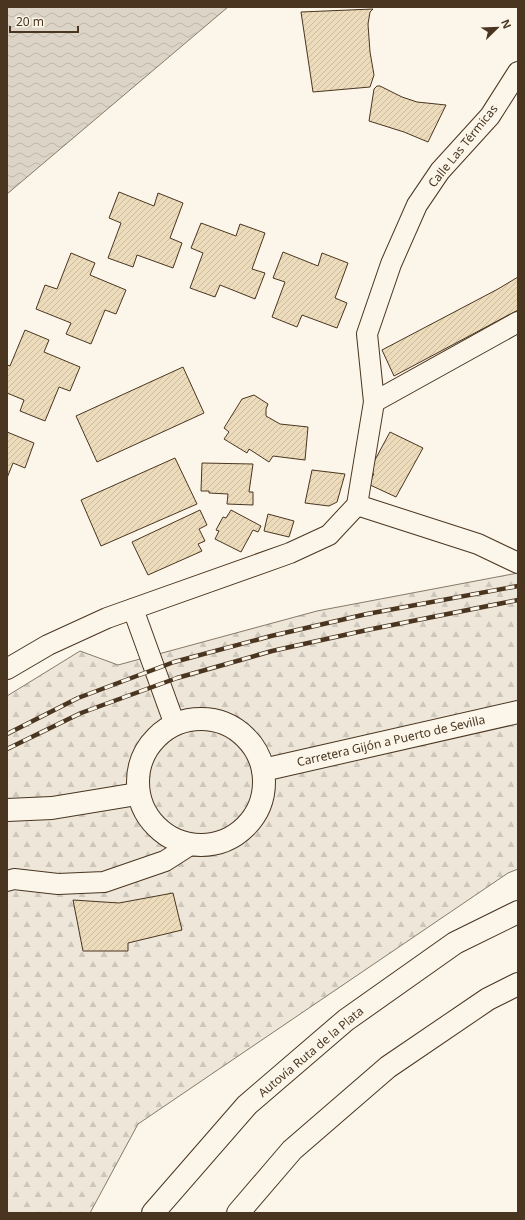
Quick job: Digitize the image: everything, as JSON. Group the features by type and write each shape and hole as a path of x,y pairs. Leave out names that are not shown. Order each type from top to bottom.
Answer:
{"highway":[{"name":"Carretera Gijón a Puerto de Sevilla","path":"263,770 518,712"},
{"path":"191,718 224,721 250,740 263,770 263,794 254,817 237,834 215,844 190,845 166,836 147,818 137,794 140,759 160,731 191,718"},
{"path":"7,810 52,808 137,794"},
{"name":"Autovía Ruta de la Plata","path":"153,1213 247,1105 346,1020 455,943 518,912"},
{"path":"238,1213 292,1150 388,1067 488,999 518,984"}],"street":[{"name":"Calle Las Térmicas","path":"357,505 374,402 367,334 390,264 417,205 440,171 490,116 518,72"},
{"path":"374,402 518,322"},
{"path":"7,669 48,645 108,618 290,553 329,534 357,505 478,544 518,562"},
{"path":"133,609 175,725"},
{"path":"7,881 14,879 58,884 104,882 165,861 190,845"}],"green space":[{"path":"518,573 518,869 508,873 138,1124 90,1213 7,1213 7,696 80,651 118,665 317,611"}],"water":[{"path":"7,7 228,7 7,194"}],"building":[{"path":"373,9 370,12 368,24 370,52 374,75 370,87 313,92 301,12"},
{"path":"377,86 417,102 446,105 428,142 404,132 369,121 374,89"},
{"path":"119,192 154,206 158,193 183,203 170,238 182,243 173,268 137,255 133,267 108,258 121,223 109,218"},
{"path":"201,223 236,236 240,224 265,233 252,269 265,273 255,299 220,285 215,297 190,288 203,253 191,248"},
{"path":"283,252 318,266 322,253 348,263 335,298 347,303 337,328 302,315 297,327 272,317 285,282 273,278"},
{"path":"71,253 95,263 90,275 126,290 116,314 105,310 91,344 66,334 71,323 36,309 45,285 57,289"},
{"path":"518,277 518,310 394,376 382,350"},
{"path":"25,330 49,340 44,352 80,367 70,391 59,387 45,421 20,411 24,400 7,393 7,365 10,366"},
{"path":"183,367 204,413 97,462 76,416"},
{"path":"254,395 268,404 266,416 280,424 308,427 305,460 273,456 269,462 249,449 247,453 224,439 229,432 224,428 242,399"},
{"path":"7,432 34,443 25,468 13,463 7,478"},
{"path":"390,432 423,448 396,497 368,484 374,474 369,471"},
{"path":"175,458 197,504 101,546 81,500"},
{"path":"202,463 253,464 249,492 253,492 253,505 227,504 228,494 201,491"},
{"path":"312,470 345,474 337,502 329,506 305,503"},
{"path":"200,510 207,525 199,529 205,541 198,544 202,551 148,575 132,542"},
{"path":"231,510 261,526 258,532 253,530 241,552 215,539 219,531 216,530 223,517 226,518"},
{"path":"268,514 294,521 289,537 264,531"},
{"path":"173,893 182,930 128,943 128,951 83,951 73,900 119,903"}],"railway":[{"path":"7,734 78,698 174,662 271,636 367,614 518,586"},
{"path":"7,749 81,713 177,678 272,651 367,630 518,600"}]}
